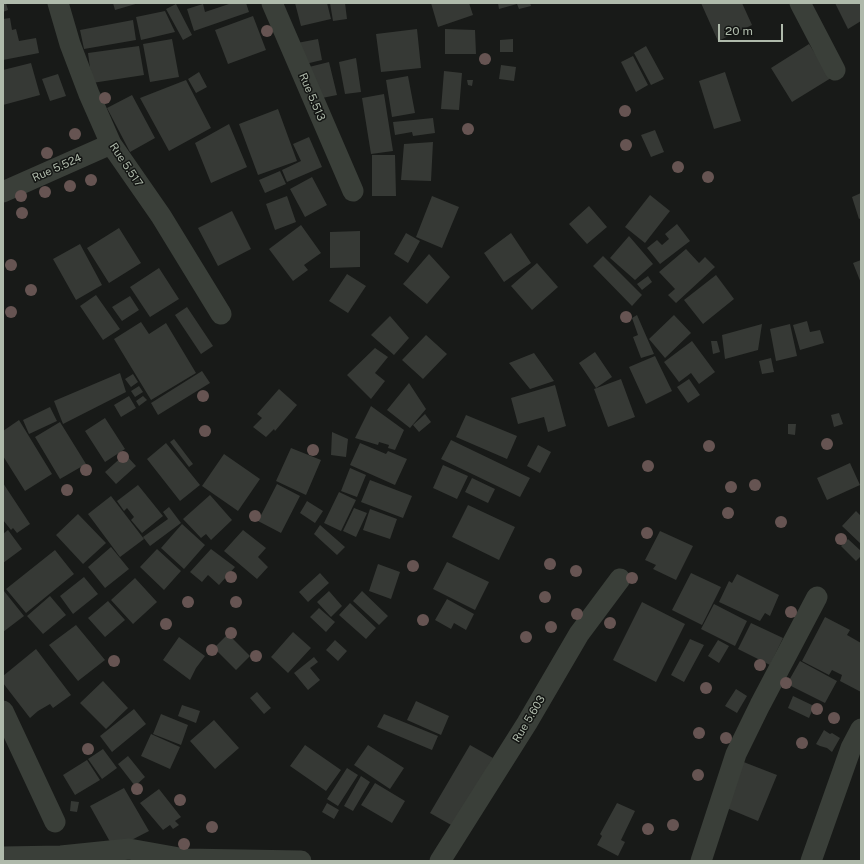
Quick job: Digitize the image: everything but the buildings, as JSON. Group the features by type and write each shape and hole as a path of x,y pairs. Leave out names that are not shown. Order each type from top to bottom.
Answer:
{"street":[{"name":"Rue 5.517","path":"58,3 70,44 111,144 160,216 221,314"},
{"name":"Rue 5.513","path":"272,3 353,191"},
{"path":"800,3 834,70"},
{"name":"Rue 5.524","path":"3,192 111,144"},
{"name":"Rue 5.603","path":"440,861 527,723 579,634 620,579"},
{"path":"701,861 736,754 760,704 817,597"},
{"path":"3,711 55,822"},
{"path":"811,861 851,748 861,729"},
{"path":"3,857 60,856 129,849 185,859 301,861"}]}
